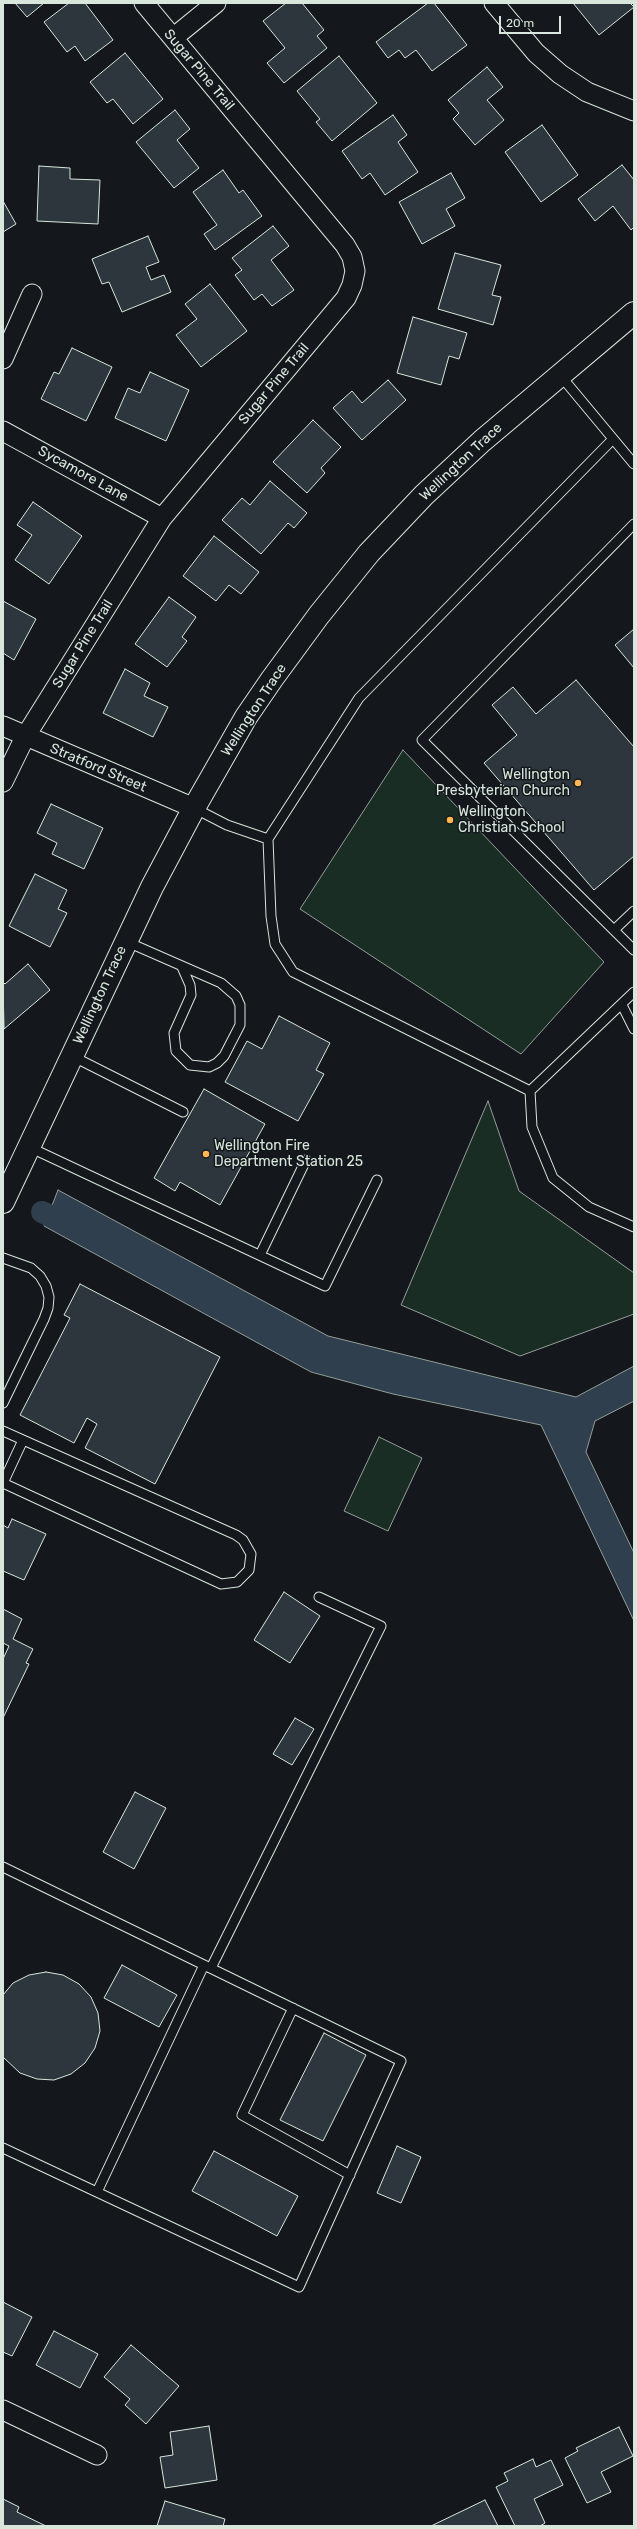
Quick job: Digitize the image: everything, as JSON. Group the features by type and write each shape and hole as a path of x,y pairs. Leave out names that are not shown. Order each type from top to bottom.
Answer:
{"street":[{"name":"Sugar Pine Trail","path":"3,782 25,737 162,518 346,298 352,285 354,271 352,257 345,245 144,3"},
{"path":"173,38 216,3"},
{"path":"494,3 536,53 560,74 587,92 634,111"},
{"path":"3,359 32,294"},
{"name":"Wellington Trace","path":"3,1202 125,941 194,808 246,717 272,679 319,615 369,554 424,495 482,441 634,313"},
{"name":"Sycamore Lane","path":"3,431 162,518"},
{"name":"Stratford Street","path":"3,726 25,737 194,808"},
{"path":"3,2410 97,2455"}],"lane":[{"path":"560,375 612,440 634,464"},
{"path":"530,1090 293,972 275,944 271,916 268,839 359,698 612,440"},
{"path":"634,524 422,740 634,950"},
{"path":"194,808 228,825 268,839"},
{"path":"614,930 634,911"},
{"path":"125,941 230,988 240,1005 240,1025 224,1056 217,1063 208,1067 190,1065 176,1052 174,1033 191,995 190,985 182,967"},
{"path":"530,1090 622,1005 634,992"},
{"path":"622,1005 634,1029"},
{"path":"72,1056 183,1112"},
{"path":"530,1090 532,1127 553,1178 589,1207 634,1227"},
{"path":"29,1147 325,1286 377,1180"},
{"path":"260,1255 306,1160"},
{"path":"3,1258 31,1268 40,1276 46,1286 49,1297 48,1308 44,1319 3,1403"},
{"path":"3,1431 236,1535 243,1540 251,1554 249,1570 237,1582 221,1584 3,1483 23,1440"},
{"path":"97,2192 207,1967 381,1626 319,1597"},
{"path":"3,1867 402,2061 300,2287 3,2148"},
{"path":"293,2008 242,2115 350,2175"}],"green space":[{"path":"403,750 604,962 521,1054 300,909"},
{"path":"488,1101 519,1191 634,1273 634,1314 520,1356 401,1305"},
{"path":"379,1437 422,1458 388,1531 344,1511"}],"water":[{"path":"58,1190 328,1336 576,1397 634,1366 634,1401 595,1421 586,1452 634,1553 634,1621 541,1425 393,1394 311,1372 44,1226"}],"building":[{"path":"15,3 44,3 27,17"},
{"path":"69,3 85,3 113,40 85,61 75,46 67,52 44,22"},
{"path":"286,3 302,3 324,30 317,36 327,48 284,83 267,63 285,48 263,21"},
{"path":"428,3 434,3 467,45 432,71 416,50 405,58 399,50 388,58 376,42"},
{"path":"573,3 630,3 634,7 599,35"},
{"path":"125,53 163,99 133,124 113,99 107,103 90,82"},
{"path":"339,56 377,103 332,141 316,122 320,119 297,91"},
{"path":"487,67 503,87 487,100 504,120 475,145 453,119 459,113 448,100"},
{"path":"175,110 190,129 177,140 199,168 174,188 136,142"},
{"path":"393,115 407,135 398,142 418,172 385,195 370,173 362,179 342,151"},
{"path":"542,125 578,175 541,202 505,152"},
{"path":"622,165 634,180 634,227 631,230 613,206 595,221 578,199"},
{"path":"39,166 70,168 70,179 100,180 98,224 37,221"},
{"path":"223,170 239,193 243,190 262,216 215,250 204,234 217,225 193,192"},
{"path":"451,173 465,198 446,209 455,226 422,244 399,202"},
{"path":"3,201 16,224 3,232"},
{"path":"273,226 289,246 271,260 294,290 272,306 262,294 254,300 235,275 242,270 232,258"},
{"path":"148,236 159,262 146,267 151,280 164,275 171,292 122,312 109,282 102,284 92,259"},
{"path":"455,253 501,265 492,295 501,297 493,325 438,309"},
{"path":"210,284 247,331 201,367 176,335 197,319 185,304"},
{"path":"413,317 467,333 459,359 449,356 441,385 397,373"},
{"path":"72,348 112,367 86,421 41,399 54,372 59,374"},
{"path":"150,372 189,390 166,441 115,418 128,388 140,393"},
{"path":"388,380 406,400 362,440 333,408 352,391 362,403"},
{"path":"313,420 341,447 321,468 325,473 307,493 273,462"},
{"path":"270,481 307,513 294,528 288,523 261,554 222,520 242,498 250,505"},
{"path":"33,502 82,536 49,584 15,560 32,535 17,525"},
{"path":"214,536 259,572 241,594 229,585 216,601 183,576"},
{"path":"169,597 196,617 182,637 187,641 167,667 135,644"},
{"path":"3,601 36,619 14,660 3,653"},
{"path":"634,629 634,668 615,645"},
{"path":"125,669 150,683 144,696 168,707 153,737 103,713"},
{"path":"576,680 634,747 634,856 594,890 484,763 517,735 492,705 513,687 536,714"},
{"path":"51,804 103,828 84,869 52,854 57,843 37,833"},
{"path":"35,874 67,890 58,909 67,913 50,947 9,926"},
{"path":"28,964 50,990 4,1029 3,982 5,984"},
{"path":"279,1016 330,1043 316,1070 324,1074 298,1121 225,1082 247,1041 262,1049"},
{"path":"204,1089 265,1124 220,1205 180,1182 175,1191 154,1178"},
{"path":"80,1284 220,1357 155,1484 85,1448 97,1424 87,1418 74,1443 20,1415 70,1318 64,1315"},
{"path":"12,1519 46,1534 24,1580 3,1571 3,1525 8,1528"},
{"path":"284,1592 320,1616 290,1663 254,1640"},
{"path":"3,1609 22,1619 13,1639 33,1649 26,1663 29,1664 3,1718 3,1659 9,1646 3,1643"},
{"path":"295,1718 314,1729 292,1765 273,1754"},
{"path":"135,1792 166,1808 134,1869 103,1852"},
{"path":"122,1965 177,1995 159,2027 104,1998"},
{"path":"46,1972 63,1975 79,1984 91,1997 98,2013 100,2031 95,2048 85,2063 71,2074 54,2080 37,2079 20,2073 3,2057 3,1995 13,1983 29,1975"},
{"path":"324,2033 366,2055 323,2141 280,2120"},
{"path":"397,2146 421,2157 401,2203 377,2193"},
{"path":"214,2151 298,2196 277,2236 192,2191"},
{"path":"3,2302 32,2317 12,2356 3,2352"},
{"path":"54,2331 98,2354 80,2388 36,2365"},
{"path":"131,2345 179,2386 146,2424 125,2405 130,2399 104,2377"},
{"path":"209,2426 217,2480 165,2488 160,2457 173,2455 170,2432"},
{"path":"619,2427 633,2456 601,2472 611,2492 587,2503 565,2458 578,2451 576,2448"},
{"path":"533,2459 536,2467 551,2460 563,2485 534,2499 545,2523 540,2526 515,2526 496,2487 508,2481 504,2473"},
{"path":"3,2499 19,2507 17,2512 46,2526 3,2526"},
{"path":"485,2500 498,2526 431,2526"},
{"path":"165,2501 225,2519 223,2526 157,2526"}],"waterway":[{"path":"42,1212 75,1228"}],"place":[{"name":"Wellington Presbyterian Church","path":"578,783"},
{"name":"Wellington Christian School","path":"450,820"},
{"name":"Wellington Fire Department Station 25","path":"206,1154"}]}
